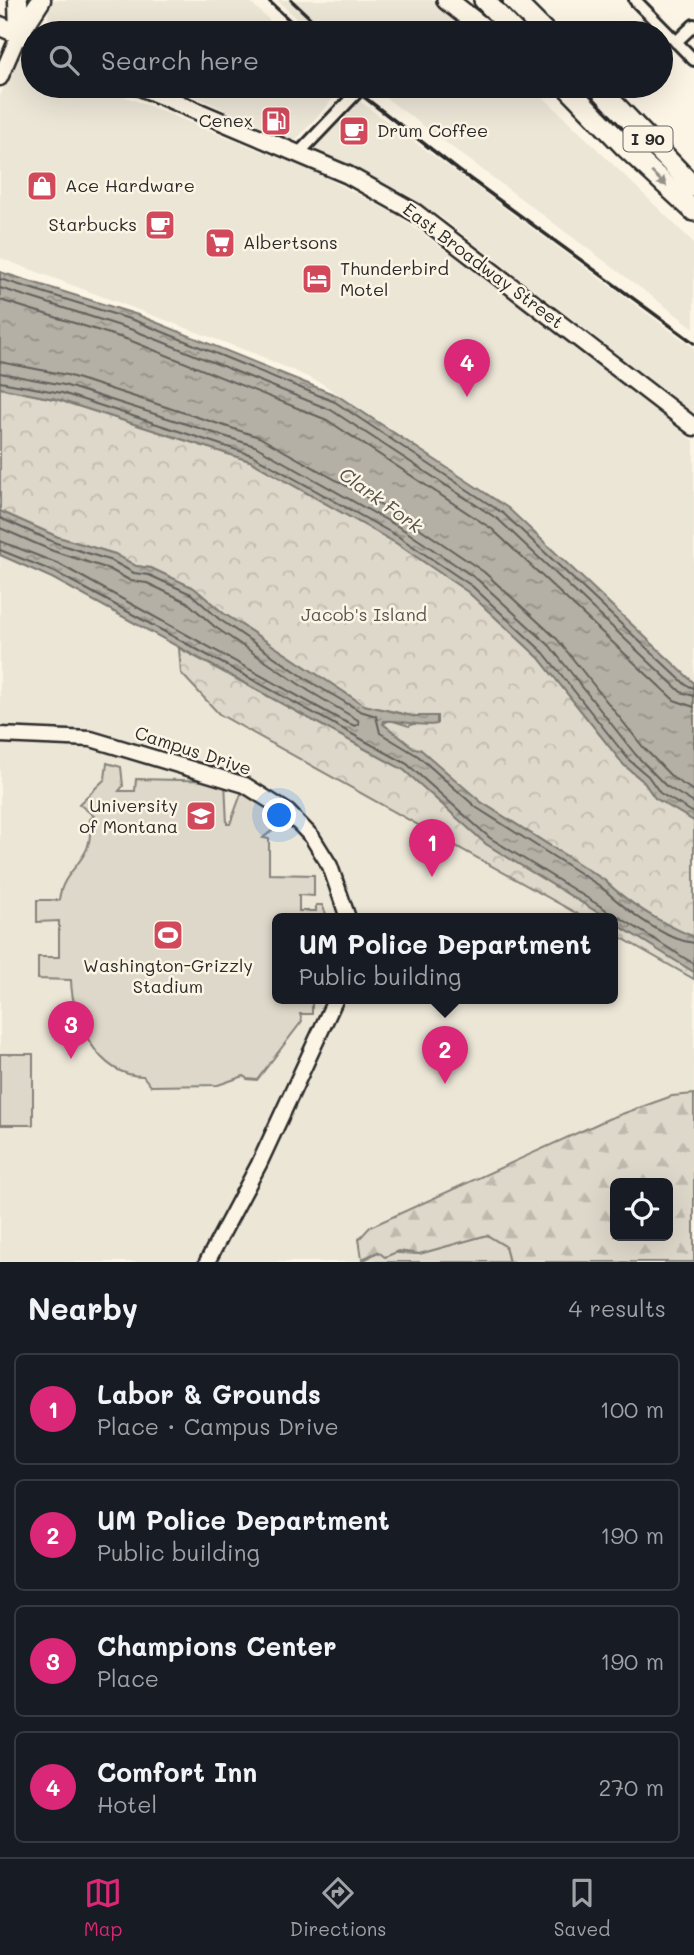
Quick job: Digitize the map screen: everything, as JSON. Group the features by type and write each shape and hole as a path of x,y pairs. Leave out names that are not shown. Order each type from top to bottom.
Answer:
{"highway":[{"path":"18,0 22,21"},
{"path":"33,21 41,0"},
{"path":"447,0 474,21"},
{"path":"484,0 504,21"},
{"path":"513,0 534,21"},
{"path":"529,0 546,21"},
{"path":"0,26 21,36"},
{"path":"566,98 624,146"},
{"name":"I 90","path":"578,98 624,146 694,211"},
{"name":"I 90","path":"609,98 694,187"}],"main road":[{"name":"East Broadway Street","path":"166,98 363,182 416,213 694,427"}],"street":[{"path":"635,0 655,21"},
{"path":"676,43 694,25"},
{"path":"673,40 694,60"},
{"path":"0,78 21,46"},
{"path":"298,154 352,98"},
{"name":"Campus Drive","path":"0,735 91,739 245,785 288,812 312,837 330,866 346,913"},
{"path":"207,1262 259,1164 333,1004"}],"shaded area":[{"path":"53,0 248,0 270,21 48,21"},
{"path":"277,0 436,0 461,21 299,21"},
{"path":"16,57 21,58 21,98 129,98 319,174 397,215 537,317 694,441 694,683 508,508 321,383 258,355 0,258 0,96"},
{"path":"199,98 334,98 295,141"},
{"path":"386,98 544,98 694,243 694,328"},
{"path":"358,100 694,348 694,414 442,218 404,193 310,148"},
{"name":"University of Montana","path":"0,555 52,578 179,648 181,673 219,714 576,913 272,913 272,1004 618,1004 618,936 694,979 694,1262 0,1262"}],"green space":[{"name":"Jacob's Island","path":"0,388 59,400 250,461 396,543 468,592 539,658 624,765 643,781 655,798 694,821 694,937 646,913 604,880 481,802 383,724 390,720 409,726 430,717 412,716 363,705 223,613 194,588 151,568 136,566 115,554 58,537 0,511"},
{"path":"179,648 404,770 486,844 599,913 576,913 219,714 181,673"},
{"name":"Washington-Grizzly Stadium","path":"107,763 121,767 123,786 119,791 135,791 136,779 225,781 227,824 230,824 244,786 285,820 263,838 269,839 269,874 314,875 314,896 299,895 299,911 316,911 316,905 322,905 326,913 272,913 272,1004 312,1004 312,1014 300,1014 302,1021 257,1080 244,1076 218,1085 151,1086 143,1076 112,1066 90,1043 76,1011 71,980 38,979 38,957 59,957 59,921 37,922 37,900 59,900 66,879 88,845 89,820 94,816 79,804 105,779"},
{"path":"618,925 694,972 694,979 618,936"},
{"path":"0,1054 33,1054 33,1125 0,1125"},
{"path":"694,1094 694,1262 509,1262 505,1246 487,1235 419,1254 399,1251 385,1257 378,1252 362,1259 359,1239 370,1227 608,1119 672,1096"},
{"path":"487,1235 505,1246 509,1262 361,1262 378,1252 419,1254"}],"water":[{"name":"Clark Fork","path":"0,272 138,315 338,396 508,508 694,683 694,821 655,798 643,781 624,765 539,658 468,592 396,543 250,461 59,400 0,388"},
{"path":"0,511 58,537 115,554 136,566 151,568 194,588 223,613 364,705 412,716 437,716 437,724 384,721 383,724 414,748 420,749 481,802 604,880 646,913 694,937 694,972 618,925 618,913 599,913 486,844 404,770 52,578 0,555"}],"railway":[{"path":"268,0 290,21"},
{"path":"291,0 313,21"},
{"path":"365,98 458,170 694,343"}],"place":[{"name":"Cenex","path":"276,121"},
{"name":"Drum Coffee","path":"354,131"},
{"name":"Ace Hardware","path":"42,186"},
{"name":"Starbucks","path":"160,225"},
{"name":"Albertsons","path":"220,243"},
{"name":"Thunderbird Motel","path":"317,279"},
{"name":"Comfort Inn","path":"467,397"},
{"name":"University of Montana","path":"201,816"},
{"name":"Labor & Grounds","path":"432,877"},
{"name":"Washington-Grizzly Stadium","path":"168,935"},
{"name":"Champions Center","path":"71,1059"},
{"name":"UM Police Department","path":"445,1084"}]}
